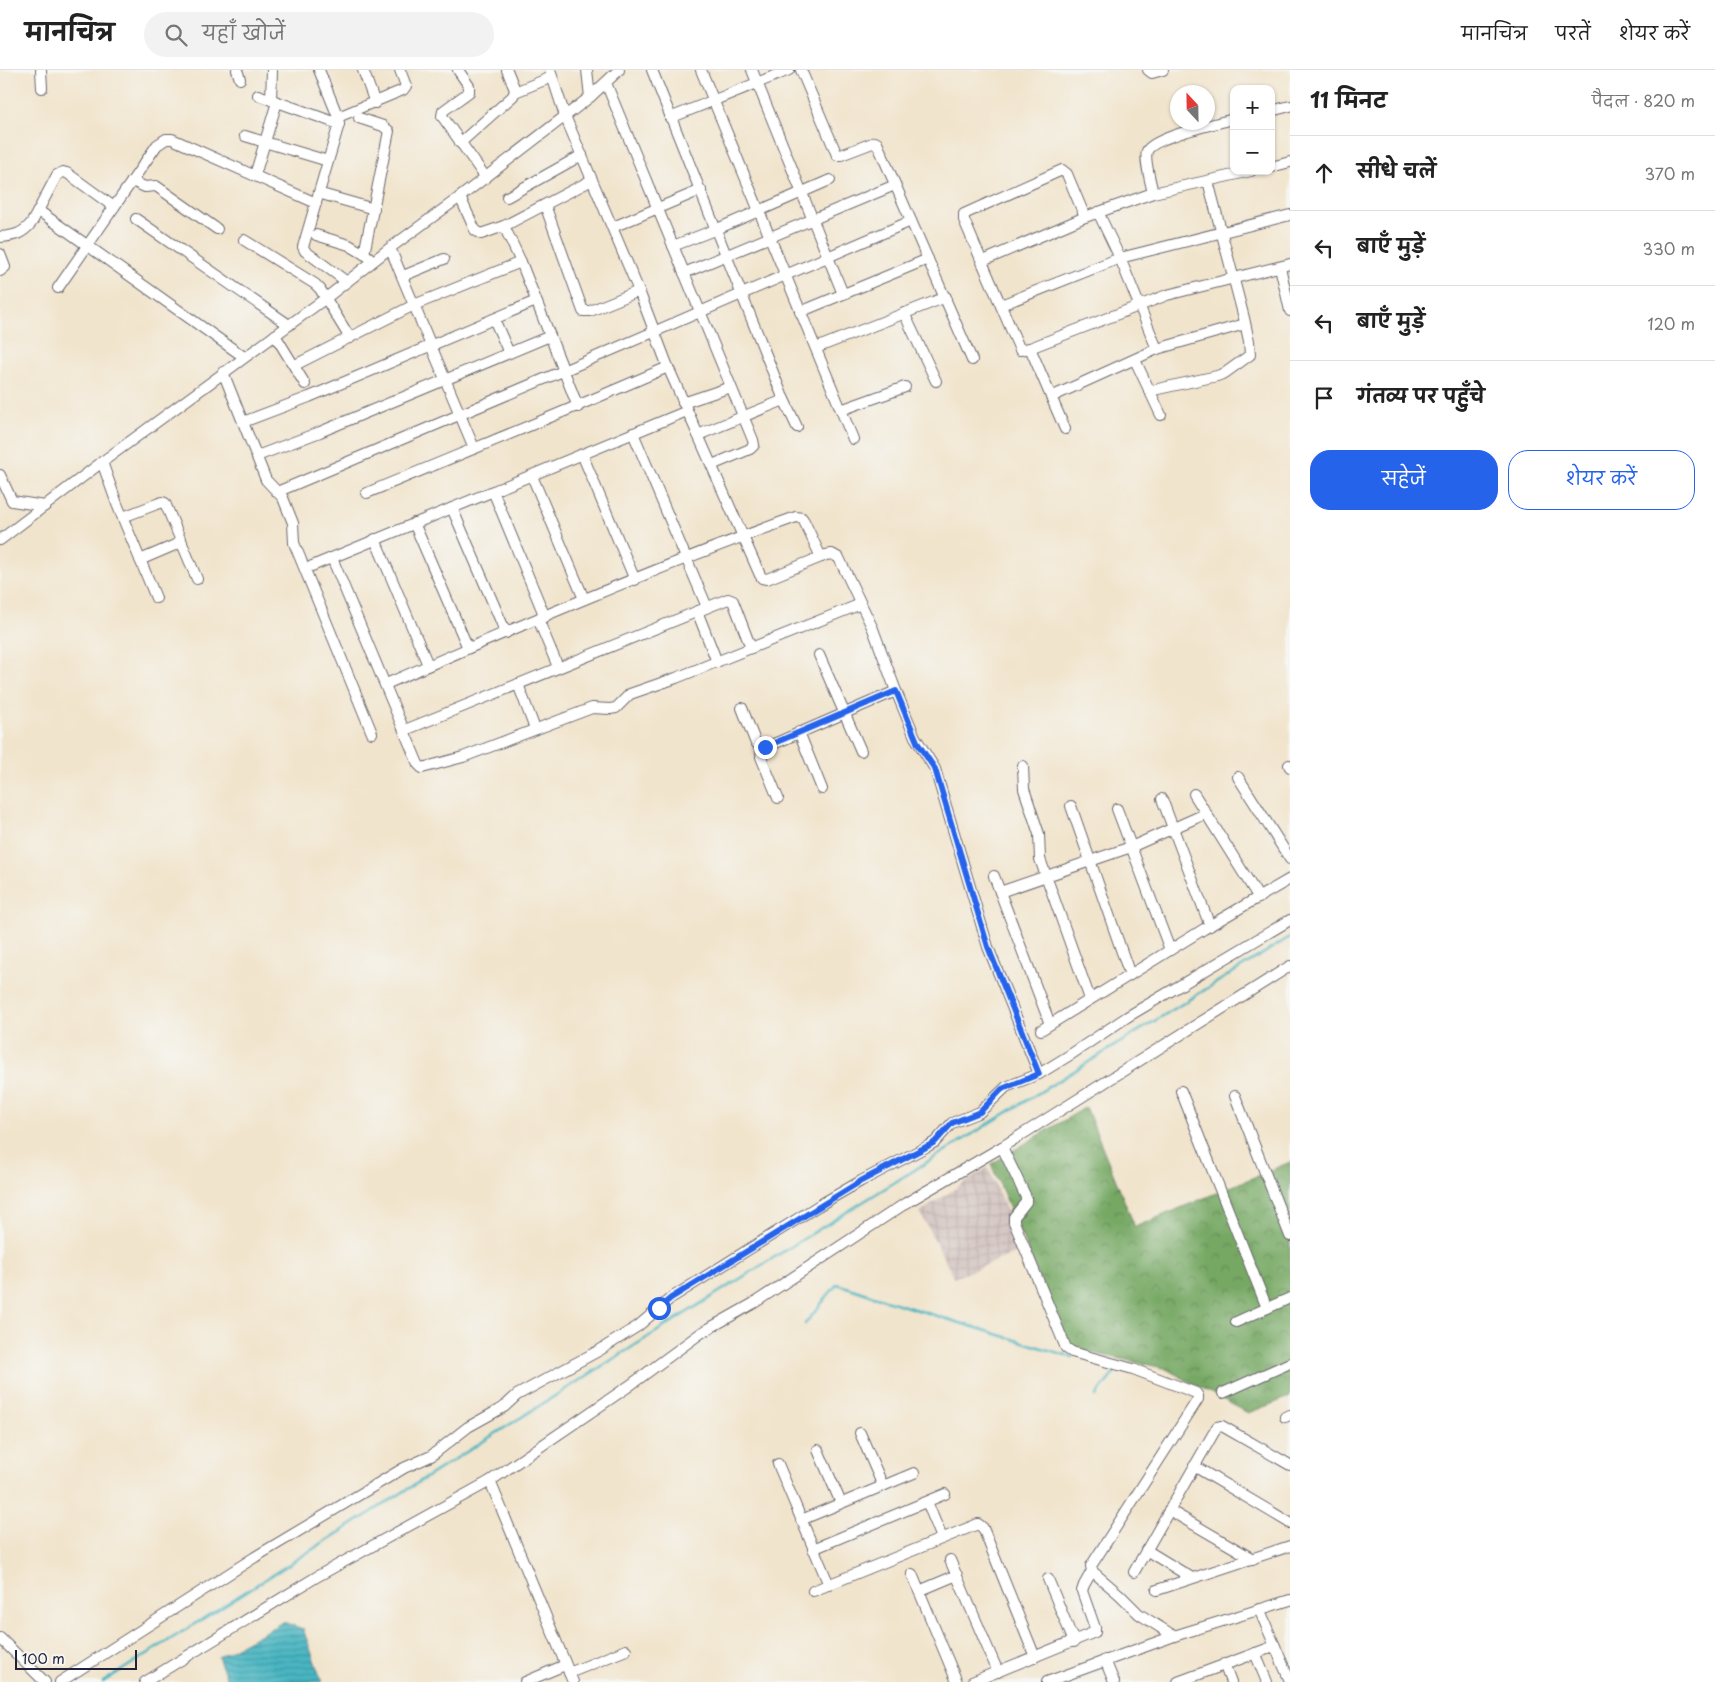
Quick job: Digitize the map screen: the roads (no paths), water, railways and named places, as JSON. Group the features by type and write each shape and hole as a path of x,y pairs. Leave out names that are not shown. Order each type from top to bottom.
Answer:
{"street":[{"path":"40,70 42,88"},
{"path":"255,175 266,142 274,101 272,70"},
{"path":"319,70 339,120 303,249 347,282"},
{"path":"363,70 375,103"},
{"path":"258,95 339,120 405,88 400,70"},
{"path":"507,70 515,92"},
{"path":"587,70 590,97"},
{"path":"0,540 102,462 486,178 590,97 620,70"},
{"path":"652,70 796,427"},
{"path":"701,70 853,439"},
{"path":"752,70 843,294"},
{"path":"670,118 789,70"},
{"path":"801,70 836,153 841,155 876,142 972,360"},
{"path":"1148,70 1155,74 1163,70"},
{"path":"459,71 469,86 469,92 443,110 442,116 486,178"},
{"path":"460,143 513,96 515,92 551,74 565,116 613,227 668,368 760,575 765,579 832,554 839,558 862,604 918,744 935,769 988,947 1039,1074"},
{"path":"606,83 753,440 754,445 750,449 712,465"},
{"path":"1275,109 1290,106"},
{"path":"360,118 383,126 389,131 364,254"},
{"path":"1153,193 1146,159 1148,150 1153,145 1186,132 1230,121"},
{"path":"245,136 328,161"},
{"path":"58,288 157,145 166,139 172,139 316,203"},
{"path":"507,197 582,155"},
{"path":"1275,166 1290,162"},
{"path":"1084,216 1065,171 1059,171 964,214 964,220 983,261 1018,348 1022,351 1139,304 1167,295 1285,266 1290,311"},
{"path":"0,237 23,232 39,211 57,175 64,172 67,172 114,207"},
{"path":"983,261 1084,216 1153,193 1234,175"},
{"path":"460,197 478,234 504,226 592,180"},
{"path":"673,246 830,180"},
{"path":"132,181 145,187 156,186 217,229"},
{"path":"1149,391 1217,376 1248,357 1250,352 1245,324 1208,181"},
{"path":"684,273 895,185"},
{"path":"613,227 701,190"},
{"path":"325,194 374,209"},
{"path":"545,205 583,310 590,311 639,291"},
{"path":"39,211 244,357"},
{"path":"1098,212 1120,258 1157,349"},
{"path":"1001,305 1120,258 1290,215"},
{"path":"136,219 289,324"},
{"path":"277,492 911,221"},
{"path":"504,226 521,262 578,406"},
{"path":"316,235 349,245 374,260"},
{"path":"244,240 315,284 326,298 350,338"},
{"path":"390,248 474,448"},
{"path":"0,254 5,267 0,271"},
{"path":"403,276 444,259"},
{"path":"800,312 928,259"},
{"path":"295,365 414,305 521,262"},
{"path":"816,348 946,298"},
{"path":"243,422 309,397 536,301"},
{"path":"904,313 936,381"},
{"path":"494,319 508,353"},
{"path":"1051,397 1157,349 1245,324"},
{"path":"275,335 305,384"},
{"path":"257,456 320,432 550,336"},
{"path":"1030,348 1065,429"},
{"path":"1135,360 1161,415"},
{"path":"367,493 668,368"},
{"path":"223,372 268,483 282,496 292,523 294,543 372,733"},
{"path":"312,566 633,433 731,387"},
{"path":"841,410 906,387"},
{"path":"698,435 784,400"},
{"path":"633,433 686,559 717,662"},
{"path":"582,454 635,580"},
{"path":"102,462 156,598"},
{"path":"0,475 12,501 45,506"},
{"path":"532,476 584,599"},
{"path":"493,491 542,618 558,667"},
{"path":"123,517 164,502 197,579"},
{"path":"452,508 506,633"},
{"path":"386,684 584,599 742,537 799,517 804,521 821,557"},
{"path":"414,523 468,648"},
{"path":"375,540 428,665"},
{"path":"140,560 182,542"},
{"path":"332,558 418,764 422,768 463,757 592,708 616,708 630,694 717,662 862,604"},
{"path":"405,730 728,599 732,600 751,648"},
{"path":"820,655 861,751"},
{"path":"518,684 535,729"},
{"path":"778,798 761,757 762,750 765,747 896,691"},
{"path":"742,708 755,741 762,750"},
{"path":"799,732 822,789"},
{"path":"1023,766 1025,794 1039,834 1040,859 1090,1000"},
{"path":"1238,777 1290,858"},
{"path":"1194,794 1259,898"},
{"path":"1162,799 1210,926"},
{"path":"1071,806 1130,975"},
{"path":"1117,810 1170,950"},
{"path":"1000,892 1131,847 1206,814"},
{"path":"994,876 1045,1027 1290,878"},
{"path":"60,1682 255,1557 404,1468 431,1456 468,1427 504,1407 517,1396 600,1350 638,1326 671,1298 818,1206 935,1142 952,1123 980,1112 1002,1089 1039,1074 1127,1016 1290,920"},
{"path":"145,1682 318,1576 490,1480 629,1386 702,1333 754,1302 906,1203 1002,1147 1290,966"},
{"path":"1181,1091 1267,1308"},
{"path":"1235,1096 1290,1236"},
{"path":"972,1682 1074,1642 1092,1634 1096,1630 1082,1593 1082,1588 1092,1571 1092,1562 1145,1484 1199,1397 1196,1393 1157,1377 1072,1352 1066,1348 1014,1222 1014,1217 1026,1202 1026,1197 1002,1147"},
{"path":"1236,1322 1290,1298"},
{"path":"1223,1393 1290,1363"},
{"path":"1134,1572 1215,1428 1222,1426 1290,1464"},
{"path":"860,1433 882,1486"},
{"path":"818,1450 842,1503"},
{"path":"778,1464 828,1585"},
{"path":"1194,1466 1290,1523"},
{"path":"801,1520 914,1473"},
{"path":"490,1480 569,1673"},
{"path":"814,1549 945,1494"},
{"path":"927,1502 942,1538"},
{"path":"1169,1510 1253,1559"},
{"path":"813,1591 974,1524 980,1526 1035,1657"},
{"path":"1157,1590 1290,1546"},
{"path":"1146,1550 1192,1578"},
{"path":"950,1560 998,1672"},
{"path":"1092,1571 1120,1594 1138,1614 1174,1636"},
{"path":"912,1574 957,1682"},
{"path":"919,1591 957,1575"},
{"path":"1048,1579 1074,1642"},
{"path":"1047,1682 1174,1636 1290,1600"},
{"path":"1259,1610 1290,1681"},
{"path":"0,1638 45,1682"},
{"path":"1178,1682 1274,1646"},
{"path":"525,1682 569,1673 626,1650"},
{"path":"1255,1653 1267,1682"},
{"path":"1105,1660 1114,1682"},
{"path":"1224,1664 1231,1682"}],"water":[{"path":"283,1622 303,1629 322,1682 228,1682 218,1657"}],"waterway":[{"path":"103,1682 792,1246 1290,937"},
{"path":"805,1324 837,1284 1072,1357"},
{"path":"1096,1396 1115,1372 1113,1368"}]}
